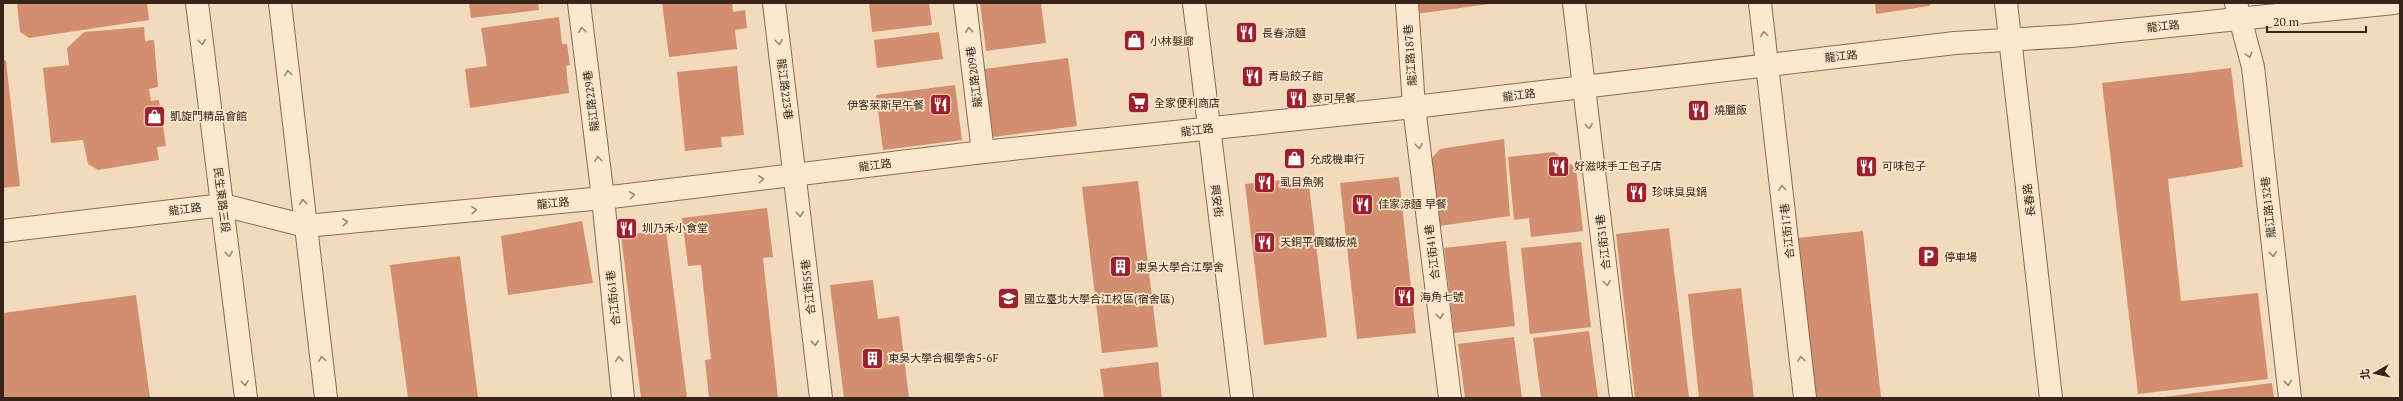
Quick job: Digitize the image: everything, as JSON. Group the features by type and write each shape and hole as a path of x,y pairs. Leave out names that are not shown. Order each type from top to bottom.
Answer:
{"street":[{"name":"民生東路三段","path":"197,3 246,398"},
{"path":"280,3 326,398"},
{"name":"龍江路229巷","path":"579,3 603,198"},
{"name":"龍江路223巷","path":"774,3 796,175"},
{"name":"龍江路209巷","path":"966,3 983,152"},
{"name":"興安街","path":"1194,3 1242,398"},
{"name":"龍江路187巷","path":"1406,3 1414,107"},
{"name":"合江街31巷","path":"1574,3 1621,398"},
{"name":"合江街17巷","path":"1760,3 1805,398"},
{"name":"長春路","path":"2006,3 2051,398"},
{"name":"龍江路","path":"3,231 223,205 306,226 603,198 983,152 1414,107 1956,43 2071,36 2238,10 2394,3"},
{"name":"龍江路132巷","path":"2238,10 2252,67 2290,398"},
{"name":"合江街41巷","path":"1414,107 1450,398"},
{"name":"合江街55巷","path":"796,175 821,398"},
{"name":"合江街61巷","path":"603,198 623,398"}],"building":[{"path":"17,3 147,3 149,20 29,38 20,32"},
{"path":"469,3 538,3 539,10 471,18"},
{"path":"662,3 732,3 733,12 745,10 747,28 735,30 737,49 669,57"},
{"path":"869,3 929,3 932,25 872,32"},
{"path":"980,3 1041,3 1046,43 986,51"},
{"path":"1415,3 1489,3 1489,4 1416,14"},
{"path":"1875,3 1932,3 1929,6 1876,14"},
{"path":"559,17 562,44 567,44 570,65 566,66 569,93 470,108 465,69 487,66 481,28"},
{"path":"144,27 145,41 154,40 158,87 149,89 151,101 159,100 166,146 157,147 159,160 98,170 88,164 83,140 51,143 43,68 69,65 67,48 84,32"},
{"path":"939,32 943,59 877,68 874,40"},
{"path":"1068,58 1077,126 993,137 984,69"},
{"path":"3,59 6,61 20,186 3,188"},
{"path":"737,66 744,135 721,137 722,147 685,151 677,72"},
{"path":"2231,68 2243,167 2168,179 2181,301 2258,293 2268,379 2138,394 2102,83"},
{"path":"955,85 962,140 883,150 876,95"},
{"path":"1504,139 1510,216 1432,227 1424,167 1440,149"},
{"path":"1554,152 1576,168 1583,231 1531,237 1529,218 1514,220 1508,157"},
{"path":"1308,177 1327,337 1264,345 1245,184"},
{"path":"1399,177 1416,333 1357,339 1340,183"},
{"name":"東吳大學合江學舍","path":"1138,181 1158,347 1102,353 1082,187"},
{"path":"767,208 773,257 763,258 778,398 709,398 705,360 711,359 701,265 688,266 682,218"},
{"path":"582,221 593,283 508,295 501,236"},
{"path":"1669,228 1689,398 1635,398 1616,234"},
{"path":"666,230 687,398 641,398 621,235"},
{"path":"1863,231 1881,398 1814,398 1797,238"},
{"path":"1506,241 1515,326 1454,333 1444,248"},
{"path":"1581,242 1591,327 1530,334 1521,248"},
{"path":"460,256 478,398 408,398 390,265"},
{"name":"東吳大學合楓學舍5-6F","path":"873,280 878,319 899,316 909,398 844,398 830,285"},
{"path":"1741,288 1754,398 1699,398 1688,294"},
{"path":"136,295 150,398 3,398 3,313"},
{"path":"1589,331 1598,398 1541,398 1533,338"},
{"path":"1514,337 1522,398 1465,398 1458,344"},
{"path":"1158,362 1162,398 1104,398 1100,369"},
{"path":"2272,383 2274,398 2164,398 2164,397"}],"place":[{"name":"長春涼麵","path":"1247,33"},
{"name":"小林髮廊","path":"1135,41"},
{"name":"青島餃子館","path":"1253,76"},
{"name":"麥可早餐","path":"1297,98"},
{"name":"全家便利商店","path":"1139,103"},
{"name":"伊客萊斯早午餐","path":"940,105"},
{"name":"燒臘飯","path":"1699,110"},
{"name":"凱旋門精品會館","path":"154,116"},
{"name":"允成機車行","path":"1295,159"},
{"name":"好滋味手工包子店","path":"1559,166"},
{"name":"可味包子","path":"1867,166"},
{"name":"虱目魚粥","path":"1265,182"},
{"name":"珍味臭臭鍋","path":"1636,192"},
{"name":"佳家涼麵 早餐","path":"1362,204"},
{"name":"圳乃禾小食堂","path":"626,228"},
{"name":"天銅平價鐵板燒","path":"1264,242"},
{"name":"停車場","path":"1928,257"},
{"name":"東吳大學合江學舍","path":"1120,267"},
{"name":"海角七號","path":"1404,297"},
{"name":"國立臺北大學合江校區(宿舍區)","path":"1009,299"},
{"name":"東吳大學合楓學舍5-6F","path":"872,358"}]}
